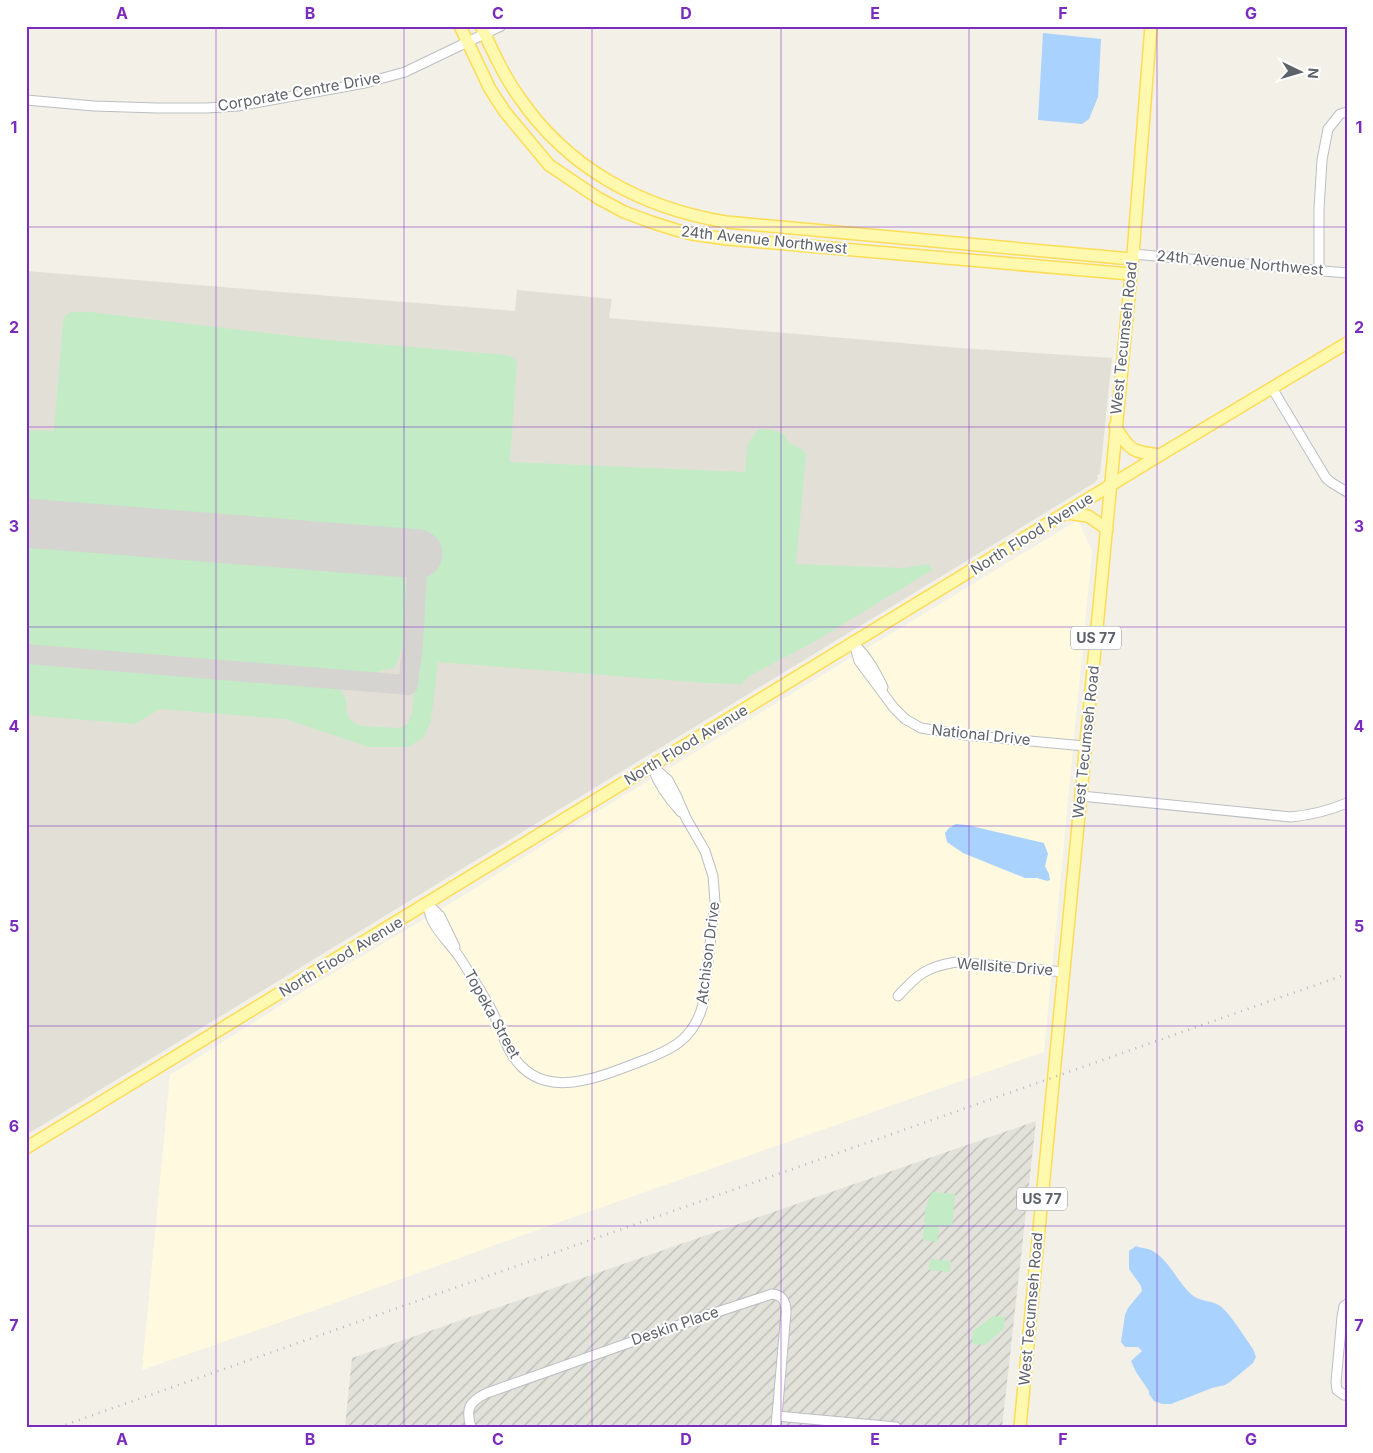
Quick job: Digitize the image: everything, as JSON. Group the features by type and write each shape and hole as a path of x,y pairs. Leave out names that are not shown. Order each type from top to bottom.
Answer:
{"main road":[{"name":"24th Avenue Northwest","path":"460,26 490,88 505,112 549,165 598,198 624,212 651,222 692,234 727,238 1130,274"},
{"name":"West Tecumseh Road","path":"1020,1427 1107,529 1151,26"},
{"name":"24th Avenue Northwest","path":"483,30 518,96 530,113 558,143 600,176 640,198 670,209 691,216 735,223 1132,256"},
{"name":"North Flood Avenue","path":"26,1148 1160,455 1347,343"},
{"path":"1116,426 1130,448 1143,453 1160,455"},
{"path":"1066,513 1088,516 1107,529"}],"street":[{"name":"Corporate Centre Drive","path":"26,100 94,106 157,108 238,106 365,83 405,72 467,42 483,30 501,26"},
{"path":"1319,270 1319,209 1322,160 1328,129 1340,114 1347,112"},
{"name":"24th Avenue Northwest","path":"1132,256 1347,273"},
{"path":"1272,388 1326,478 1347,492"},
{"name":"National Drive","path":"854,643 859,662 888,699 914,725 928,730 965,735 1086,746"},
{"name":"Atchison Drive","path":"612,1071 651,1057 674,1046 688,1035 702,1011 706,991 715,902 715,884 711,866 705,850 686,818 669,799 658,781 652,766"},
{"path":"1080,796 1292,817 1327,811 1347,803"},
{"name":"Topeka Street","path":"427,904 440,916 460,957 488,1002 510,1051 520,1065 528,1072 545,1080 562,1083 582,1081 612,1071"},
{"name":"Wellsite Drive","path":"898,996 921,973 938,965 956,962 1064,972"},
{"name":"Deskin Place","path":"471,1427 468,1415 469,1406 473,1400 487,1393 772,1294 783,1299 786,1306 776,1427"},
{"path":"1347,1304 1344,1306 1342,1317 1336,1382 1337,1390 1347,1395"},
{"path":"777,1416 896,1427"}],"shaded area":[{"path":"26,271 515,311 517,290 612,299 609,318 960,348 1112,358 1100,474 1097,475 1098,479 1094,483 26,1135"},
{"path":"1078,520 1092,551 1044,1052 142,1370 170,1075 315,984"},
{"path":"1036,1121 1002,1427 345,1427 352,1358"}],"green space":[{"path":"72,312 89,312 327,340 507,355 517,362 510,462 745,472 747,448 751,439 760,429 772,430 784,434 789,443 802,449 806,455 796,564 903,568 929,564 932,570 812,643 749,676 741,684 706,683 438,662 431,721 423,738 408,747 369,747 285,719 160,709 135,724 26,715 26,661 336,686 343,693 346,700 347,715 353,722 362,726 400,728 408,723 412,714 426,537 26,505 26,430 54,431 63,322 66,315"},
{"path":"26,539 400,569 407,590 407,618 402,647 394,668 368,674 314,672 26,649"},
{"path":"933,1192 955,1194 952,1227 939,1226 937,1242 923,1240 926,1208"},
{"path":"930,1259 951,1261 950,1272 929,1270"},
{"path":"993,1316 1005,1317 1004,1328 985,1345 972,1344 973,1331"}],"water":[{"path":"1043,33 1101,39 1098,97 1089,119 1082,124 1038,120"},
{"path":"956,824 1044,843 1048,854 1045,866 1050,880 1025,878 963,853 947,842 945,833"},
{"path":"1136,1246 1151,1250 1163,1259 1192,1295 1217,1304 1224,1309 1253,1349 1256,1357 1253,1363 1225,1385 1171,1404 1162,1404 1154,1401 1131,1361 1142,1351 1138,1347 1125,1347 1121,1342 1125,1315 1128,1308 1142,1291 1141,1286 1129,1269 1129,1251"}],"taxiway":[{"path":"26,654 408,685 413,643 418,554"}],"runway":[{"path":"26,523 418,554"}],"railway":[{"path":"59,1427 1347,974"}]}
